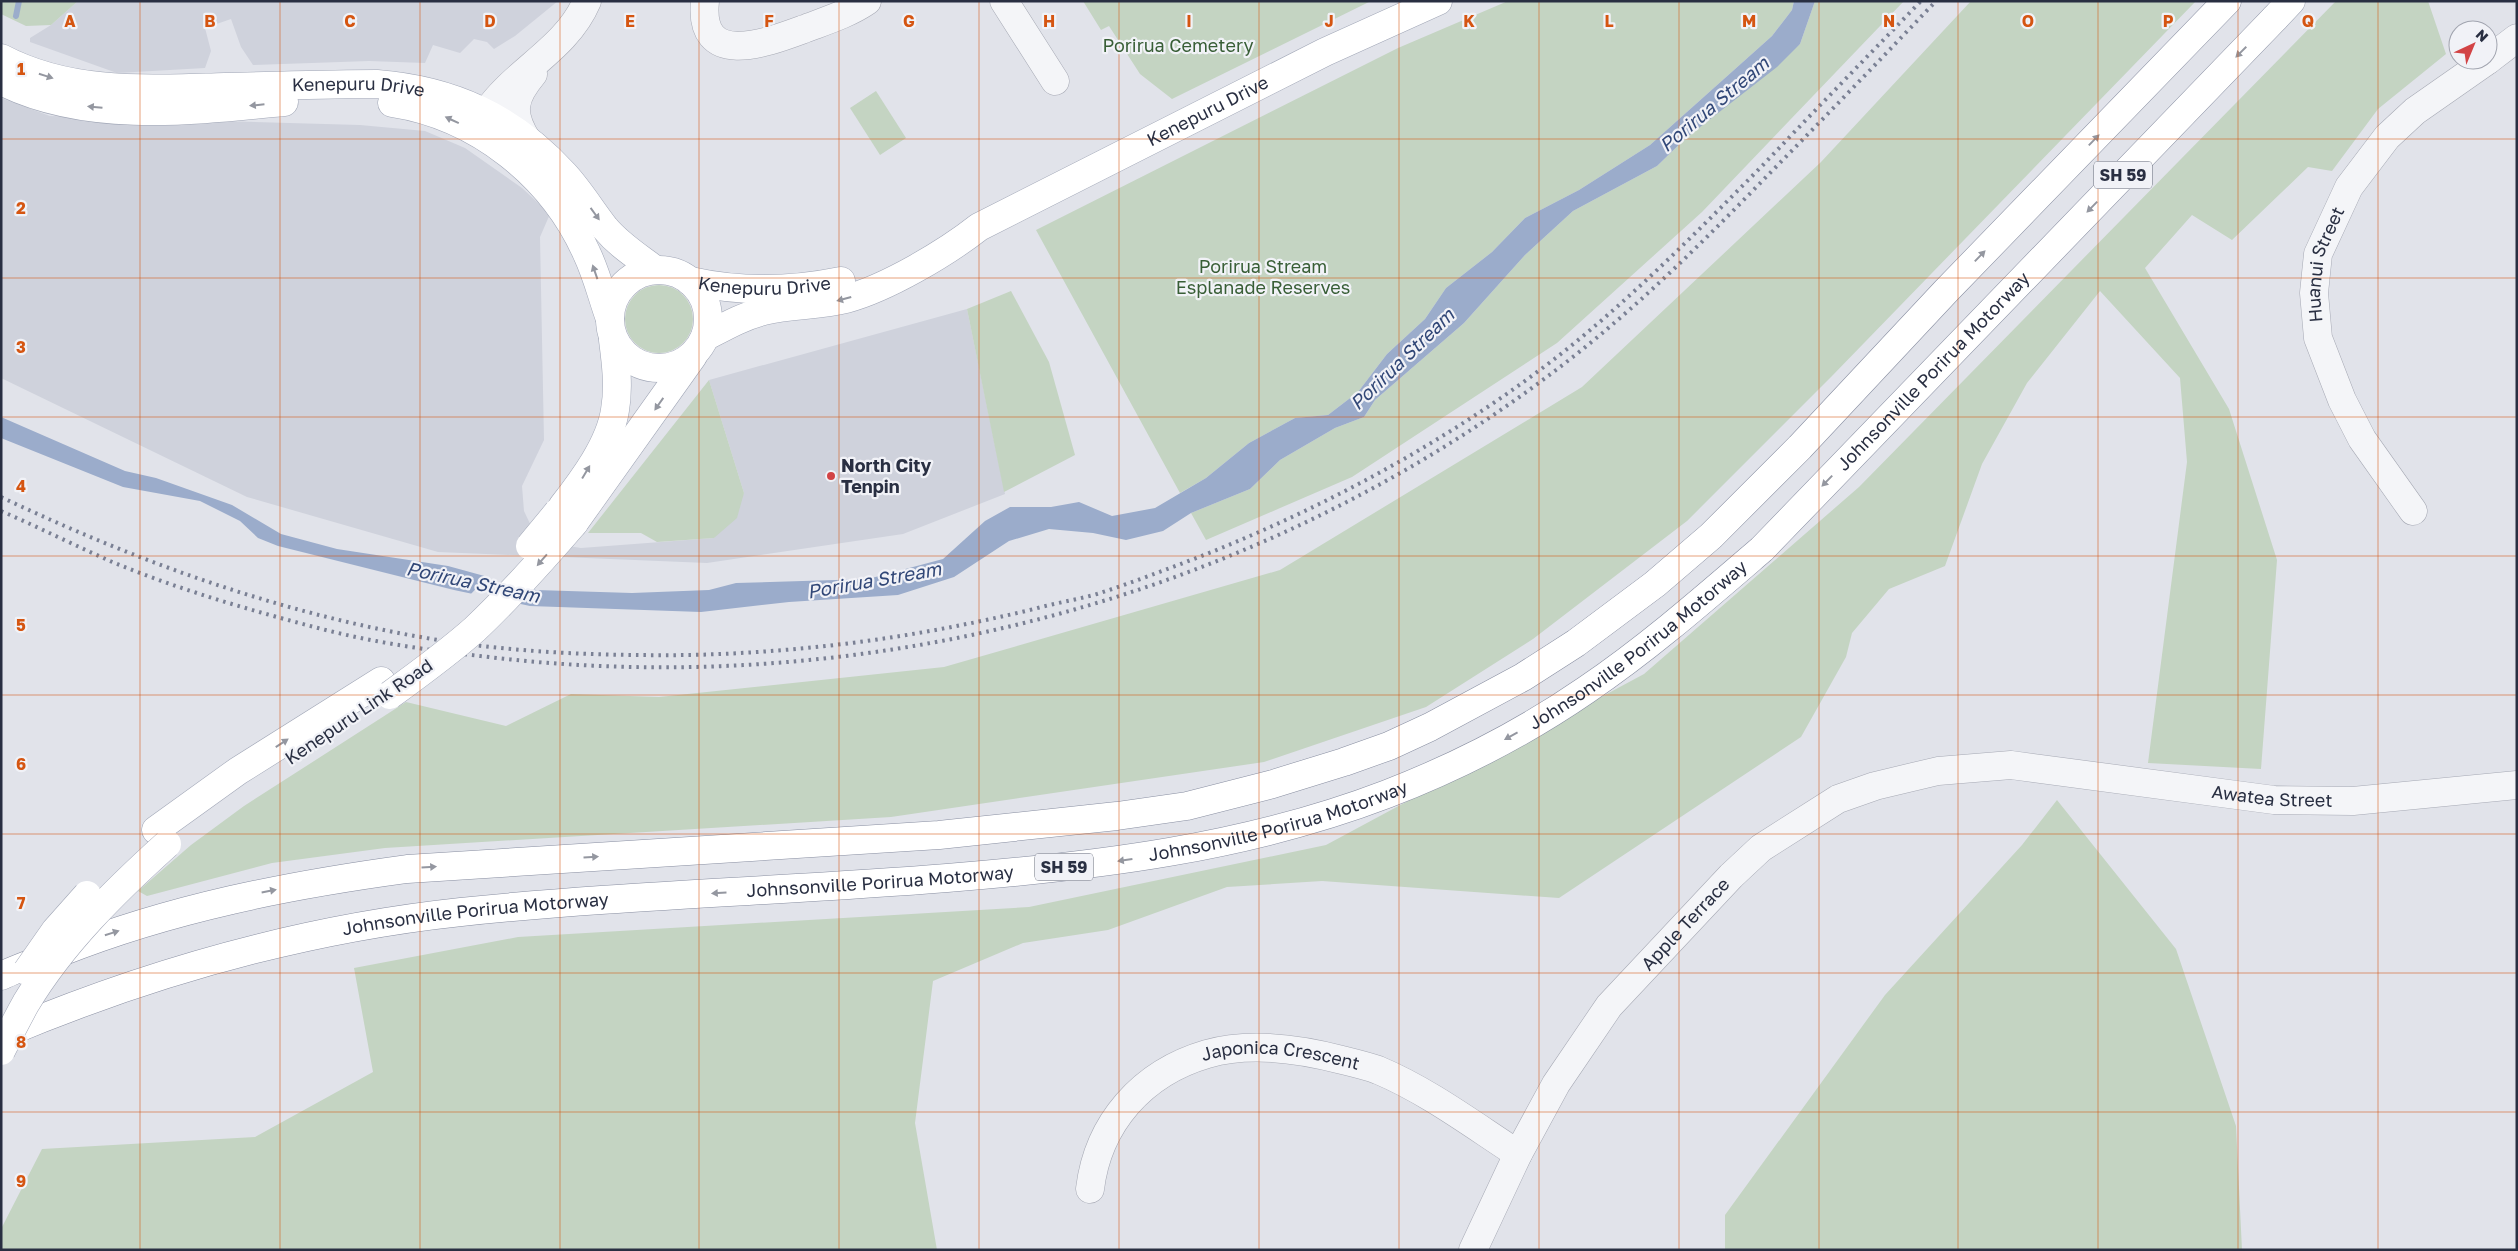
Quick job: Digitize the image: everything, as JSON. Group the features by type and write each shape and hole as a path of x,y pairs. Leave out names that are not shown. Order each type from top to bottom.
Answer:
{"main road":[{"name":"Kenepuru Drive","path":"701,344 764,311 831,302 859,294 940,255 980,227 1325,52 1438,1"},
{"name":"Johnsonville Porirua Motorway","path":"1,976 101,936 158,918 206,905 326,880 416,868 939,835 1117,816 1187,806 1273,784 1388,746 1490,695 1576,644 1655,584 1711,536 1800,447 1946,291 2227,1"},
{"name":"Johnsonville Porirua Motorway","path":"1,1035 127,986 203,963 333,931 421,917 521,906 870,884 1018,872 1148,857 1235,839 1327,814 1386,794 1436,773 1488,748 1589,689 1681,618 1762,550 2284,10"},
{"name":"Kenepuru Drive","path":"1,58 52,78 93,86 145,89 377,84 440,93 486,113 527,140 565,175 615,239 654,269"},
{"name":"Kenepuru Drive","path":"1,80 36,96 76,105 127,109 227,108 285,102 346,100 412,106 450,119 489,139 540,183 578,235 594,271 611,330"},
{"path":"486,113 483,120 484,124 515,146 540,183"},
{"name":"Kenepuru Drive","path":"690,281 763,289 826,284 864,274 944,237 980,227"},
{"path":"654,269 672,272 690,281 700,293 706,307 708,322 701,344 684,361 668,368 651,368 635,362 611,330 613,301 622,286 635,276 654,269"},
{"name":"Kenepuru Link Road","path":"566,518 610,426 617,394 611,330"},
{"name":"Kenepuru Link Road","path":"1,1012 13,991 55,931 108,874 161,837 231,776 386,688 416,657 478,604 566,518 701,344"},
{"name":"Kenepuru Link Road","path":"1,1051 31,995 92,916 161,837"}],"street":[{"path":"486,113 509,85 549,52 570,30 587,1"},
{"path":"705,1 705,27 711,36 722,43 742,46 776,39 841,15 867,1"},
{"path":"1004,1 1055,81"},
{"name":"Huanui Street","path":"2498,52 2517,38"},
{"path":"527,140 521,130 516,113 517,96 549,52"},
{"name":"Huanui Street","path":"2413,511 2362,439 2342,400 2318,338 2314,293 2318,254 2349,186 2387,137 2415,111 2474,70"},
{"name":"Apple Terrace","path":"1474,1250 1518,1154 1556,1084 1609,1006 1730,876 1761,848 1838,799 1875,786 1938,771 2011,765 2028,766"},
{"name":"Awatea Street","path":"2028,766 2274,800 2353,801 2517,785"},
{"name":"Japonica Crescent","path":"1090,1189 1092,1171 1101,1144 1117,1114 1146,1086 1174,1068 1207,1054 1237,1049 1270,1048 1322,1055 1377,1070 1418,1090 1518,1154"}],"shaded area":[{"path":"78,1 558,1 515,36 494,49 487,42 474,39 460,53 433,45 425,63 369,61 253,65 241,47 231,19 205,28 211,51 205,68 117,73 30,42 30,38 51,25"},
{"path":"1,98 50,116 360,125 425,131 465,148 522,188 550,214 540,237 544,440 522,486 524,511 533,530 549,543 581,548 714,538 744,493 709,380 967,309 1005,494 903,534 707,563 438,552 247,497 1,378"}],"green space":[{"path":"1,1 78,1 51,25 26,26 1,14"},
{"name":"Porirua Cemetery","path":"1083,1 1371,1 1172,99 1140,74 1109,26 1101,30"},
{"name":"Porirua Stream Esplanade Reserves","path":"1508,1 1794,1 1792,10 1772,36 1650,145 1579,190 1525,218 1492,252 1446,288 1425,319 1387,354 1358,392 1328,415 1295,418 1249,443 1206,478 1180,493 1036,230 1398,48"},
{"path":"1815,1 1904,1 1702,212 1557,343 1352,477 1206,540 1191,513 1250,489 1280,460 1335,428 1364,417 1375,400 1464,323 1525,255 1573,211 1657,166 1686,138 1800,44"},
{"path":"1971,1 2196,1 1832,376 1687,521 1533,639 1426,707 1264,762 891,817 385,848 272,863 147,896 138,891 191,845 244,806 406,702 506,726 571,694 659,697 944,667 1280,570 1582,387 1821,162"},
{"path":"2336,1 2428,1 2446,54 2378,109 2332,171 2308,167 2232,240 2192,215 2145,268 2229,409 2277,560 2261,769 2148,763 2187,462 2180,378 2100,291 2027,383 1982,464 1945,566 1889,589 1852,633 1846,657 1801,737 1559,898 1322,881 1227,887 1108,930 1023,943 933,981 915,1123 937,1250 1,1250 1,1229 42,1149 255,1137 373,1072 354,968 518,937 1029,907 1326,845 1644,674 1859,487"},
{"path":"876,91 906,138 880,155 850,108"},
{"path":"659,285 672,288 683,295 690,306 693,319 690,332 683,343 672,350 659,353 646,350 635,343 628,332 625,319 628,306 635,295 646,288"},
{"path":"1011,291 1049,362 1075,455 1004,492 967,309"},
{"path":"709,380 744,493 737,518 714,538 657,542 641,533 588,533"},
{"path":"2057,800 2176,949 2236,1126 2242,1250 1725,1250 1725,1215 1885,995 2022,845"}],"water":[{"name":"Porirua Stream","path":"1794,1 1815,1 1800,44 1777,67 1686,138 1657,166 1573,211 1525,255 1464,323 1375,400 1364,417 1335,428 1280,460 1250,489 1191,513 1163,531 1126,540 1093,533 1049,529 1009,541 954,577 898,595 789,602 701,612 530,606 454,590 278,546 258,538 240,521 200,501 123,487 1,438 1,417 125,471 156,478 232,505 281,534 337,549 448,566 536,590 632,593 709,590 736,583 868,579 943,559 985,521 1010,507 1051,507 1079,502 1112,516 1155,508 1206,478 1249,443 1295,418 1328,415 1358,392 1387,354 1425,319 1446,288 1492,252 1525,218 1579,190 1650,145 1772,36 1792,10"}],"pier":[{"path":"489,575 533,587 516,605 469,596"}],"waterway":[{"path":"16,16 19,1"}],"railway":[{"path":"1,497 53,521 158,564 266,600 376,628 432,639 496,648 561,653 691,655 821,647 948,628 1097,594 1199,557 1339,494 1429,444 1516,388 1584,335 1663,264 1763,165 1921,1"},
{"path":"1,511 110,561 187,590 318,628 378,641 480,656 624,667 769,663 912,646 1054,615 1191,571 1324,513 1450,443 1569,360 1647,294 1697,247 1936,1"}],"place":[{"name":"North City Tenpin","path":"831,476"}]}
